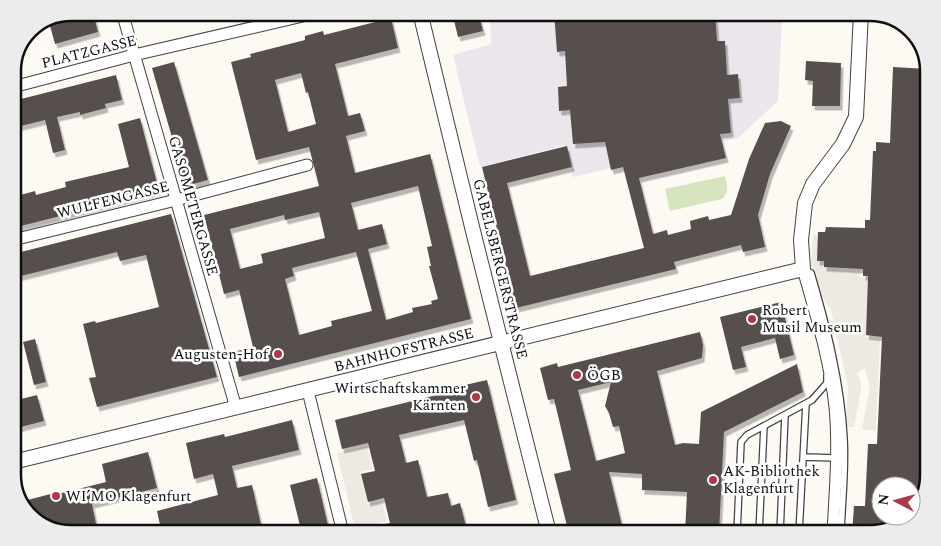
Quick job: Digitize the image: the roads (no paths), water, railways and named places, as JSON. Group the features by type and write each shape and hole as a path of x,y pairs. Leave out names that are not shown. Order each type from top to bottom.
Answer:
{"street":[{"name":"GASOMETERGASSE","path":"124,21 236,408"},
{"name":"PLATZGASSE","path":"21,85 282,21"},
{"name":"GABELSBERGERSTRASSE","path":"422,21 547,525"},
{"path":"833,525 840,440 829,366 803,269 801,240 805,203 813,184 843,144 856,117 861,21"},
{"name":"WULFENGASSE","path":"21,238 307,165"},
{"name":"BAHNHOFSTRASSE","path":"21,460 803,269"},
{"path":"308,391 341,525"}],"lane":[{"path":"803,269 811,273 840,388 840,440"},
{"path":"737,525 741,442 747,435 806,404 819,394 827,383 829,366"},
{"path":"800,525 806,404"},
{"path":"780,525 784,415"},
{"path":"759,525 764,426"},
{"path":"804,457 840,455 841,525"}],"place":[{"name":"Robert Musil Museum","path":"752,319"},
{"name":"Augusten-Hof","path":"278,354"},
{"name":"ÖGB","path":"577,375"},
{"name":"Wirtschaftskammer Kärnten","path":"476,397"},
{"name":"AK-Bibliothek Klagenfurt","path":"713,480"},
{"name":"WI’MO Klagenfurt","path":"56,496"}]}
